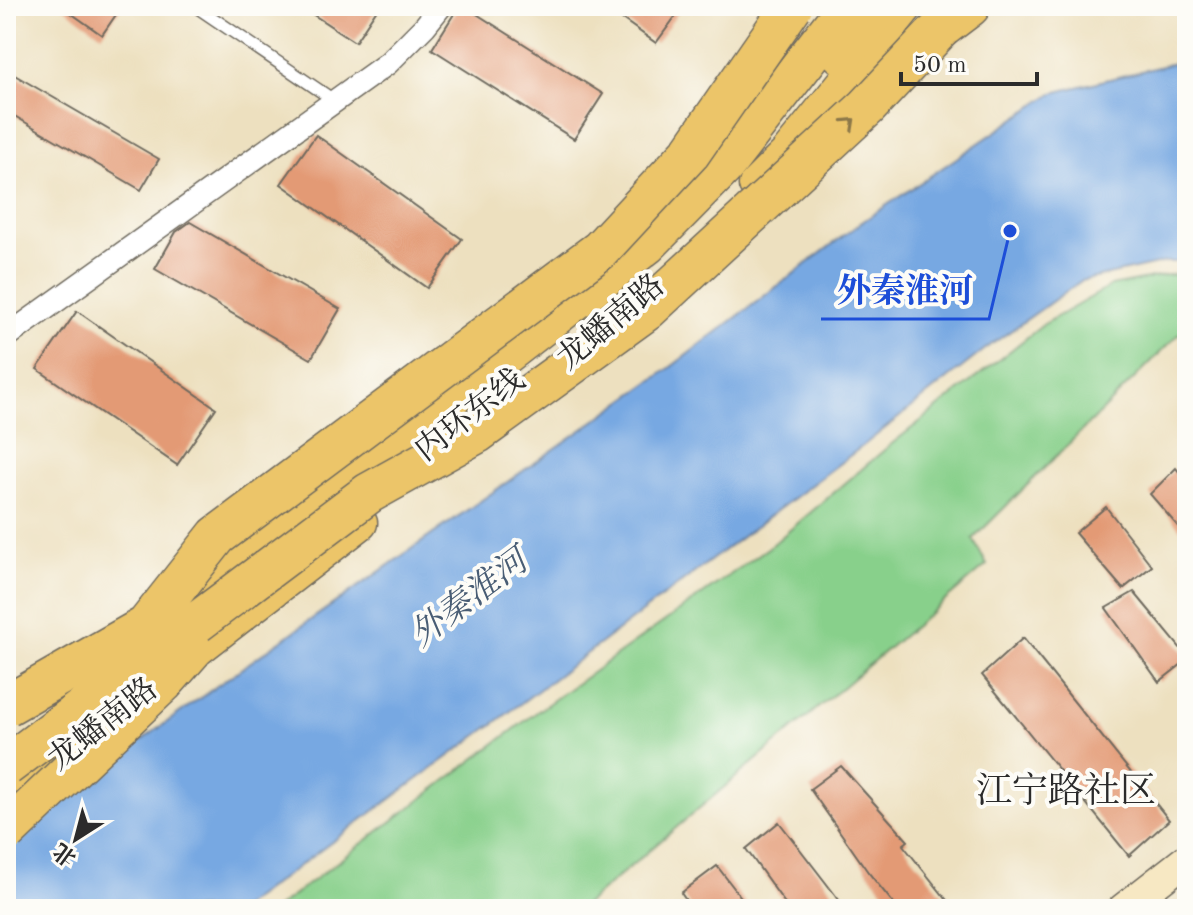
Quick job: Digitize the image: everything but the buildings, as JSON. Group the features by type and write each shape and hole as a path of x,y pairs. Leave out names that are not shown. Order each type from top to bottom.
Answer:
{"highway":[{"name":"内环东线","path":"146,626 647,244 723,167 848,6"},
{"name":"内环东线","path":"6,766 369,493 595,314 692,231 771,146 879,6"},
{"path":"10,708 146,626 217,536 600,250 690,153 806,10"},
{"path":"369,493 477,433 647,310 867,107 956,13"},
{"path":"6,832 163,683 253,582"}],"main road":[{"name":"龙蟠南路","path":"6,796 312,561 649,292 787,154 906,6"},
{"name":"龙蟠南路","path":"10,708 458,379 528,315 653,216 727,131 806,10"},
{"path":"10,708 66,751"}],"street":[{"path":"6,337 388,63 441,6"},
{"path":"1123,909 1187,859"}],"lane":[{"path":"195,6 335,101"}],"green space":[{"path":"1187,274 1187,326 973,539 987,565 580,909 275,909 545,706 772,545 889,446 1044,324 1111,286"}],"water":[{"path":"1178,62 1187,64 1187,262 1166,262 1081,281 988,347 864,445 496,722 240,909 6,909 6,839 225,680 667,370 859,224 1053,93"}],"place":[{"name":"外秦淮河","path":"1010,231"}],"district":[{"name":"江宁路社区","path":"1066,789"}]}
